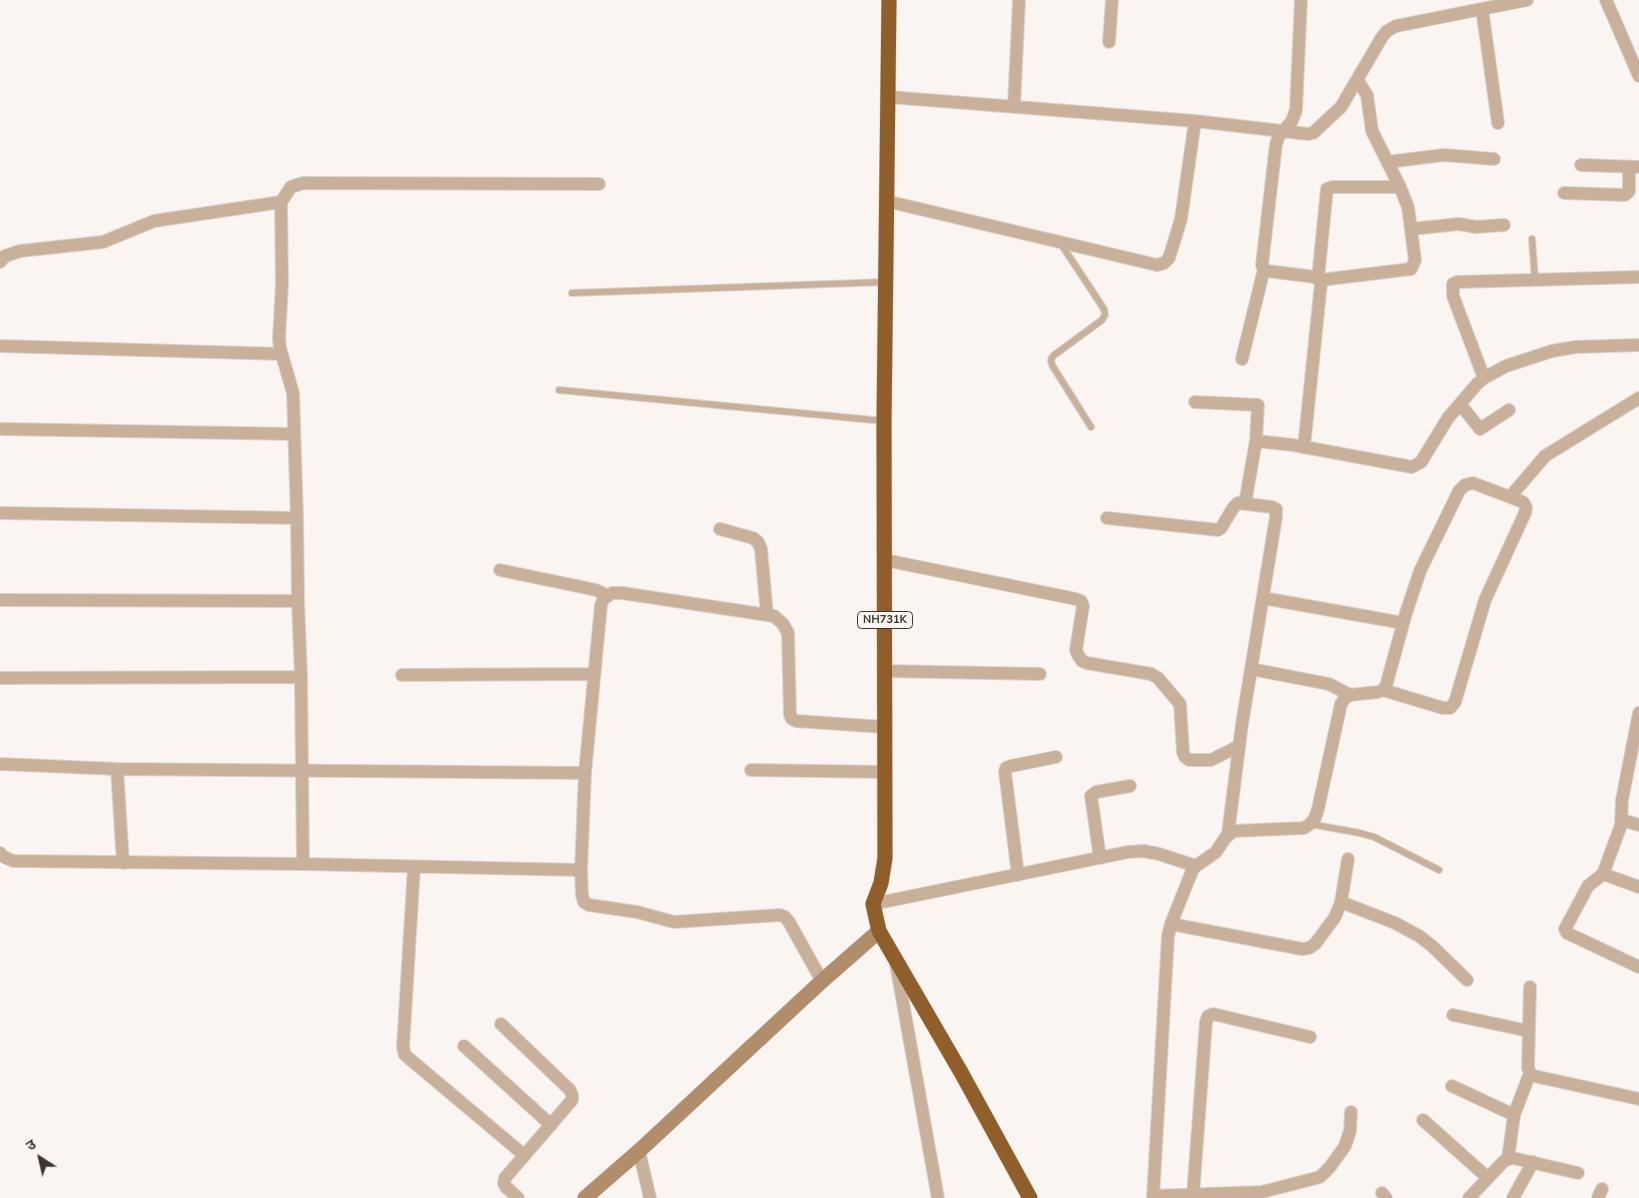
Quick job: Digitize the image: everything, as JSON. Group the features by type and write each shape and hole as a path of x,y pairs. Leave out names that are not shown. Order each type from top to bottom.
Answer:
{"highway":[{"name":"NH731K","path":"873,904 877,898 884,871 884,421 890,0"},
{"path":"873,904 879,931 895,956 1030,1198"}],"main road":[{"path":"585,1198 639,1151 822,980 879,931"}],"street":[{"path":"1014,107 1019,0"},
{"path":"1109,42 1112,0"},
{"path":"1242,359 1264,269 1262,264 1276,144 1292,121 1296,110 1301,0"},
{"path":"889,97 1195,121 1308,134 1313,133 1341,107 1387,31 1396,26 1482,9 1504,2 1527,0"},
{"path":"1606,0 1639,76"},
{"path":"1482,9 1498,123"},
{"path":"1264,269 1319,279 1411,269 1414,260 1408,207 1372,131 1368,95 1358,81"},
{"path":"886,201 1158,265 1164,263 1169,258 1184,207 1195,121"},
{"path":"1387,162 1444,155 1494,158"},
{"path":"1564,193 1625,195 1629,191 1634,167 1581,165"},
{"path":"303,864 301,677 293,392 279,338 282,285 281,202 291,187 303,183 599,184"},
{"path":"1304,447 1327,189 1332,186 1400,187"},
{"path":"0,262 5,256 20,251 103,242 154,221 281,202"},
{"path":"1411,229 1460,224 1476,227 1504,226"},
{"path":"1484,378 1453,296 1453,284 1456,282 1639,277"},
{"path":"1256,441 1304,447 1412,467 1421,462 1448,418 1484,378 1506,366 1552,351 1603,345 1639,345"},
{"path":"0,346 282,354"},
{"path":"1510,497 1545,456 1639,398"},
{"path":"1194,402 1258,405 1256,441 1245,503"},
{"path":"1460,404 1480,429 1509,410"},
{"path":"0,429 294,434"},
{"path":"1228,834 1234,831 1304,828 1310,824 1318,810 1341,704 1350,695 1383,690 1443,708 1450,708 1454,702 1485,600 1525,513 1526,507 1523,502 1473,483 1466,485 1459,491 1420,571 1403,623 1386,686 1383,690"},
{"path":"1107,518 1218,530 1235,505 1245,503 1272,507 1276,510 1250,669 1228,834 1216,852 1196,866 1171,924 1166,954 1153,1197 1262,1192 1320,1176 1330,1168 1345,1146 1350,1131 1351,1112"},
{"path":"0,513 297,518"},
{"path":"720,529 753,538 758,542 761,549 767,615"},
{"path":"885,560 1081,601 1083,606 1076,650 1078,655 1082,661 1087,663 1151,674 1158,678 1180,704 1183,752 1185,757 1190,760 1211,760 1239,746"},
{"path":"500,570 596,590 608,596"},
{"path":"822,980 785,917 674,922 637,912 589,905 584,902 581,870 585,773 601,605 604,598 612,593 622,593 774,616 783,624 788,633 790,715 792,719 796,721 884,727"},
{"path":"1263,598 1403,623"},
{"path":"0,600 298,601"},
{"path":"1250,669 1329,684 1350,695"},
{"path":"885,671 1040,674"},
{"path":"402,675 594,674"},
{"path":"0,678 301,677"},
{"path":"1639,714 1622,800 1622,820 1603,874 1586,889 1566,931 1639,967"},
{"path":"1018,875 1004,772 1010,766 1056,757"},
{"path":"0,764 117,769 585,773"},
{"path":"117,769 123,863"},
{"path":"751,770 885,772"},
{"path":"1100,858 1091,796 1096,792 1130,786"},
{"path":"1622,820 1639,825"},
{"path":"873,904 1128,852 1143,851 1159,854 1196,866"},
{"path":"0,853 2,856 13,861 303,864 581,870"},
{"path":"1171,924 1302,949 1314,944 1335,917 1341,902 1348,859"},
{"path":"414,867 403,1047 405,1055 524,1156"},
{"path":"1603,874 1639,887"},
{"path":"1341,902 1395,923 1419,936 1467,980"},
{"path":"895,956 938,1198"},
{"path":"1530,987 1528,1068 1530,1073 1534,1076 1639,1099"},
{"path":"1193,1195 1208,1016 1213,1014 1310,1037"},
{"path":"1454,1015 1529,1031"},
{"path":"501,1024 570,1090 572,1095 572,1100 505,1178 504,1183 506,1187 518,1198"},
{"path":"464,1046 550,1125"},
{"path":"1469,1198 1508,1158 1514,1116 1530,1073"},
{"path":"1452,1086 1514,1116"},
{"path":"1423,1120 1488,1178"},
{"path":"639,1151 650,1198"},
{"path":"1508,1158 1578,1173"},
{"path":"1513,1198 1533,1162"}],"lane":[{"path":"1532,238 1535,280"},
{"path":"1060,242 1104,309 1105,315 1102,320 1053,356 1051,360 1052,365 1091,427"},
{"path":"572,293 886,282"},
{"path":"559,390 884,421"},
{"path":"1310,824 1360,832 1374,837 1439,870"}]}
